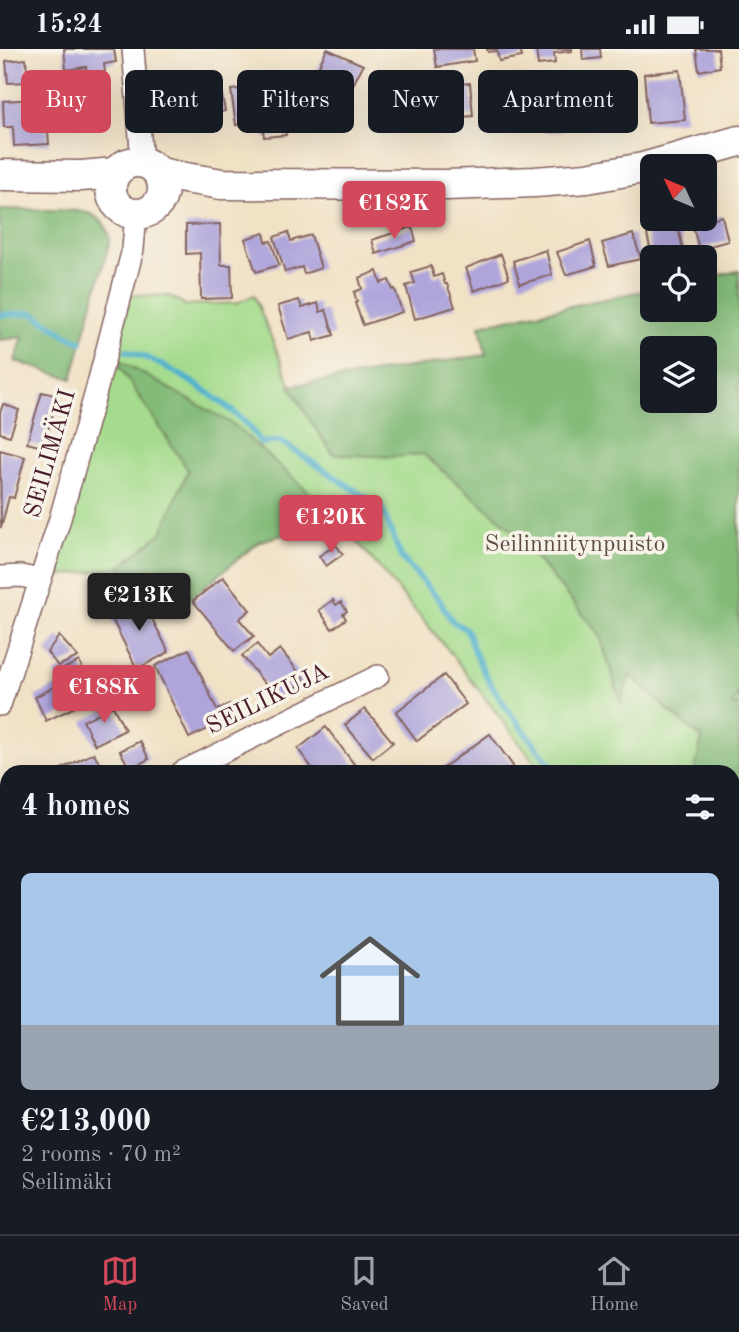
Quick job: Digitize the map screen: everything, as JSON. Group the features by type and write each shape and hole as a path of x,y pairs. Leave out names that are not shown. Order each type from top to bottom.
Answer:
{"main road":[{"path":"0,175 81,176 137,187 170,198 198,194 221,184 446,185 548,181 587,178 643,168 739,141"},
{"path":"0,194 102,197 137,187"}],"street":[{"name":"SEILIMÄKI","path":"0,705 6,666 60,522 133,249 137,187 133,49"},
{"path":"0,577 22,576 40,580"},
{"name":"SEILIKUJA","path":"196,765 378,676"}],"green space":[{"path":"0,209 85,212 101,221 107,229 110,240 72,379 15,361 23,337 0,340"},
{"name":"Seilinniitynpuisto","path":"739,271 739,765 537,765 445,646 339,520 260,541 188,600 119,568 48,577 131,295 170,296 185,305 237,303 254,295 291,386 486,355 480,325 640,292 640,322 717,322 717,276"},
{"path":"739,271 739,692 732,705 739,706 739,765 696,765 702,738 630,675 621,702 599,634 515,532 423,454 394,457 333,454 290,386 486,355 480,325 640,292 640,322 717,322 717,276"},
{"path":"113,357 233,424 339,519 260,541 188,600 119,568 162,532 188,470"}],"building":[{"path":"64,49 114,49 116,62 104,64 105,70 86,70 86,67 66,70"},
{"path":"327,49 363,65 354,83 354,70 317,70"},
{"path":"434,49 473,49 475,61 437,67"},
{"path":"487,49 520,49 522,57 499,61 497,51 488,52"},
{"path":"536,49 572,51 554,53 555,63 538,65"},
{"path":"582,49 600,49 601,58 583,60"},
{"path":"696,49 718,49 720,67 699,71"},
{"path":"26,59 27,70 21,70 21,82 8,83 6,61"},
{"path":"680,70 685,120 648,123 644,74"},
{"path":"470,83 473,116 464,117 464,84"},
{"path":"237,89 237,125 236,125 231,90"},
{"path":"21,100 21,133 48,133 49,144 14,146 13,127 4,127 3,101"},
{"path":"264,133 286,133 286,135 264,137"},
{"path":"722,216 728,241 698,245 694,231 718,231 718,217"},
{"path":"220,224 221,265 231,265 232,298 201,299 200,253 186,254 186,225"},
{"path":"412,227 416,241 376,254 372,240"},
{"path":"679,231 682,245 649,245 647,234"},
{"path":"288,232 291,241 311,235 321,268 304,274 302,267 285,272 274,237"},
{"path":"264,233 266,242 271,241 279,265 256,272 245,239"},
{"path":"633,234 640,259 609,266 602,243"},
{"path":"590,241 596,266 566,275 557,252"},
{"path":"546,250 552,275 520,284 513,261"},
{"path":"501,254 509,278 474,291 466,268"},
{"path":"431,266 434,277 442,274 455,307 415,319 406,286 415,283 411,272"},
{"path":"377,271 381,283 389,280 393,290 395,289 402,312 363,325 354,292 362,289 359,278"},
{"path":"299,300 302,308 318,303 320,312 326,310 334,335 314,341 312,332 288,339 278,306"},
{"path":"42,392 58,396 43,447 27,443"},
{"path":"3,404 19,410 10,436 0,433"},
{"path":"0,450 25,457 14,498 9,497 1,528"},
{"path":"336,545 343,554 326,566 319,556"},
{"path":"223,577 250,610 239,619 254,636 234,651 193,601"},
{"path":"141,597 169,652 137,669 109,613"},
{"path":"333,600 336,605 341,602 347,611 343,614 346,619 332,629 319,610"},
{"path":"59,636 78,657 58,666 47,652"},
{"path":"257,644 268,658 280,649 305,680 279,701 242,656"},
{"path":"189,649 217,710 230,704 236,716 189,738 155,666"},
{"path":"79,661 96,697 46,721 35,697 60,684 55,673"},
{"path":"444,675 466,704 417,741 396,712"},
{"path":"113,706 125,730 95,745 83,721"},
{"path":"365,709 393,742 373,758 345,725"},
{"path":"326,727 355,765 310,765 298,749"},
{"path":"490,734 512,765 447,765"},
{"path":"140,741 149,759 138,765 128,765 120,751"},
{"path":"94,753 100,765 69,765"}],"waterway":[{"path":"0,315 33,313 81,342"},
{"path":"126,351 160,364 201,388 237,416 261,443 280,441 382,508 401,557 440,601 452,621 467,630 473,650 493,687 551,765"}]}
